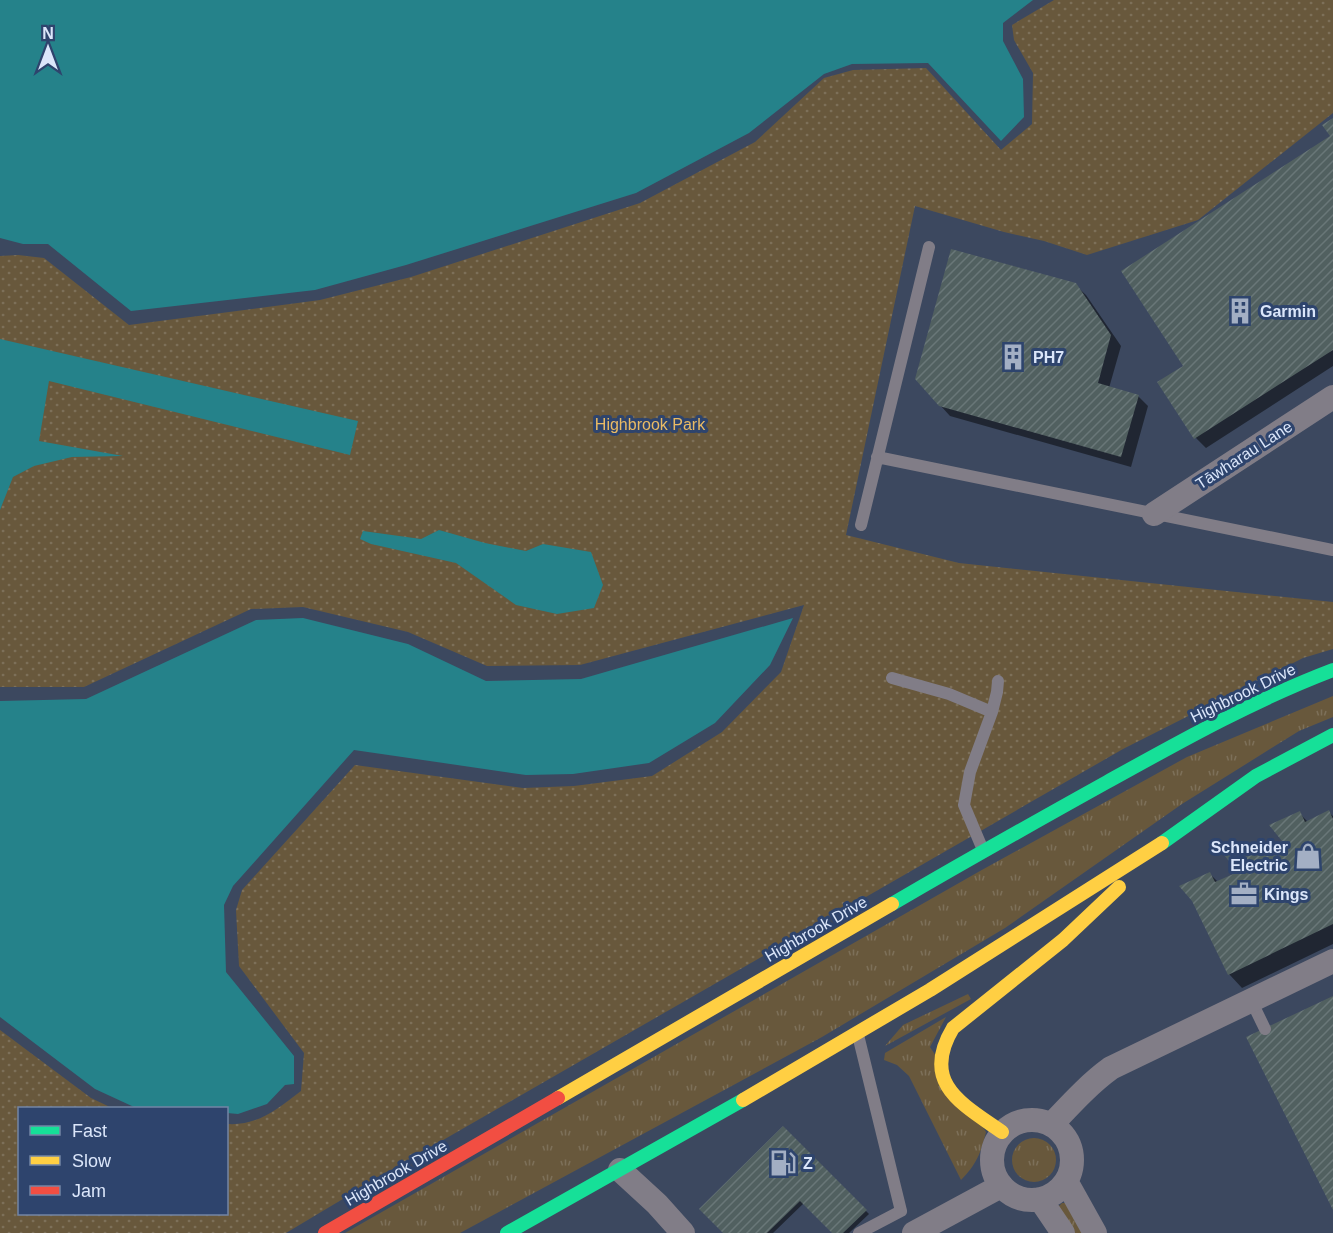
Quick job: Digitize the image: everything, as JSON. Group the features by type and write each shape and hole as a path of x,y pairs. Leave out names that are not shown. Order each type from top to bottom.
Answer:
{"main road":[{"name":"Highbrook Drive","path":"325,1233 983,851 1242,709 1333,670"},
{"path":"507,1233 774,1083 930,990 1177,833 1256,776 1333,735"},
{"path":"1002,1132 950,1092 945,1081 941,1058 947,1037 953,1028 1063,940 1177,833"}],"street":[{"name":"Tāwharau Lane","path":"1154,514 1333,397"},
{"path":"1052,1124 1096,1078 1111,1068 1333,961"},
{"path":"1031,1119 1052,1124 1066,1137 1070,1145 1072,1163 1066,1181 1055,1193 1040,1199 1023,1199 1007,1192 1001,1186 996,1178 992,1159 993,1149 1002,1132 1011,1125 1031,1119"},
{"path":"620,1170 657,1204 683,1233"},
{"path":"1066,1181 1095,1233"},
{"path":"908,1222 1001,1186"},
{"path":"1040,1199 1063,1233"}],"lane":[{"path":"861,525 928,247"},
{"path":"877,457 1333,550"},
{"path":"892,678 948,694 992,712"},
{"path":"983,851 964,805 969,772 992,712 998,681"},
{"path":"1251,1000 1265,1029"},
{"path":"857,1033 908,1222 859,1233"}],"green space":[{"name":"Highbrook Park","path":"1054,0 1333,0 1333,113 1198,220 1087,255 915,206 846,535 959,563 1333,602 1333,649 1303,658 1123,749 398,1166 286,1233 0,1233 0,1030 91,1098 110,1107 18,1107 18,1215 228,1215 228,1124 248,1122 267,1115 301,1091 304,1053 239,966 236,910 242,890 355,765 523,788 574,786 652,776 722,732 781,672 804,605 580,665 487,666 408,632 303,607 251,609 84,687 0,687 0,256 18,255 44,258 129,325 320,300 411,277 640,203 755,142 824,78 853,70 926,68 1001,150 1032,124 1033,73 1014,40 1012,25"},
{"path":"1333,696 1333,717 1299,731 1182,804 1005,928 822,1037 460,1233 345,1233 980,871 1187,757"},
{"path":"968,994 971,999 885,1046 903,1025"},
{"path":"946,1017 930,1047 986,1132 977,1158 961,1180 909,1076 897,1065 884,1060 885,1053"},
{"path":"1034,1138 1049,1145 1056,1160 1049,1175 1034,1182 1019,1175 1012,1160 1019,1145"},
{"path":"1062,1203 1070,1203 1086,1233 1074,1233 1058,1207"}],"shaded area":[{"path":"0,0 1033,0 1003,23 1003,41 1023,79 1024,117 1001,141 928,63 852,64 824,74 749,133 636,193 406,265 315,290 131,311 48,244 23,244 0,238"},
{"path":"0,339 358,421 350,455 49,381 39,441 123,456 72,457 34,466 13,477 0,510"},
{"path":"439,530 485,543 526,551 543,544 591,552 603,585 594,608 557,614 516,605 456,563 371,544 360,539 363,531 421,539"},
{"path":"303,618 408,644 486,681 581,679 793,618 770,665 715,723 649,763 573,774 526,775 354,750 233,886 224,905 226,972 294,1056 294,1084 285,1085 267,1104 238,1114 228,1113 228,1107 134,1107 95,1089 0,1017 0,701 86,699 256,620"}],"building":[{"name":"Garmin","path":"1333,118 1333,350 1194,439 1157,382 1183,366 1121,271 1330,136 1322,125"},
{"name":"PH7","path":"951,249 1076,283 1111,335 1098,383 1139,395 1121,457 939,406 915,379"},
{"path":"1329,810 1333,819 1333,924 1228,975 1192,901 1179,886 1210,872 1215,882 1238,872 1224,855 1255,842 1260,852 1282,841 1269,825 1300,811 1305,822"},
{"path":"1333,996 1333,1210 1246,1037"},
{"name":"Z","path":"783,1126 867,1210 843,1233 832,1233 800,1201 767,1233 723,1233 699,1209"}],"traffic: fast":[{"path":"892,904 1190,736 1275,694 1333,670"},
{"path":"1162,843 1256,776 1333,735"},
{"path":"507,1233 743,1100"}],"traffic: slow":[{"path":"743,1100 930,990 1162,843"},
{"path":"1002,1132 960,1101 943,1078 941,1064 944,1047 953,1028 1063,940 1119,887"},
{"path":"558,1098 892,904"}],"traffic: jam":[{"path":"325,1233 558,1098"}],"place":[{"name":"Garmin","path":"1240,311"},
{"name":"PH7","path":"1013,357"},
{"name":"Schneider Electric","path":"1308,856"},
{"name":"Kings","path":"1244,894"},
{"name":"Z","path":"783,1163"}]}
